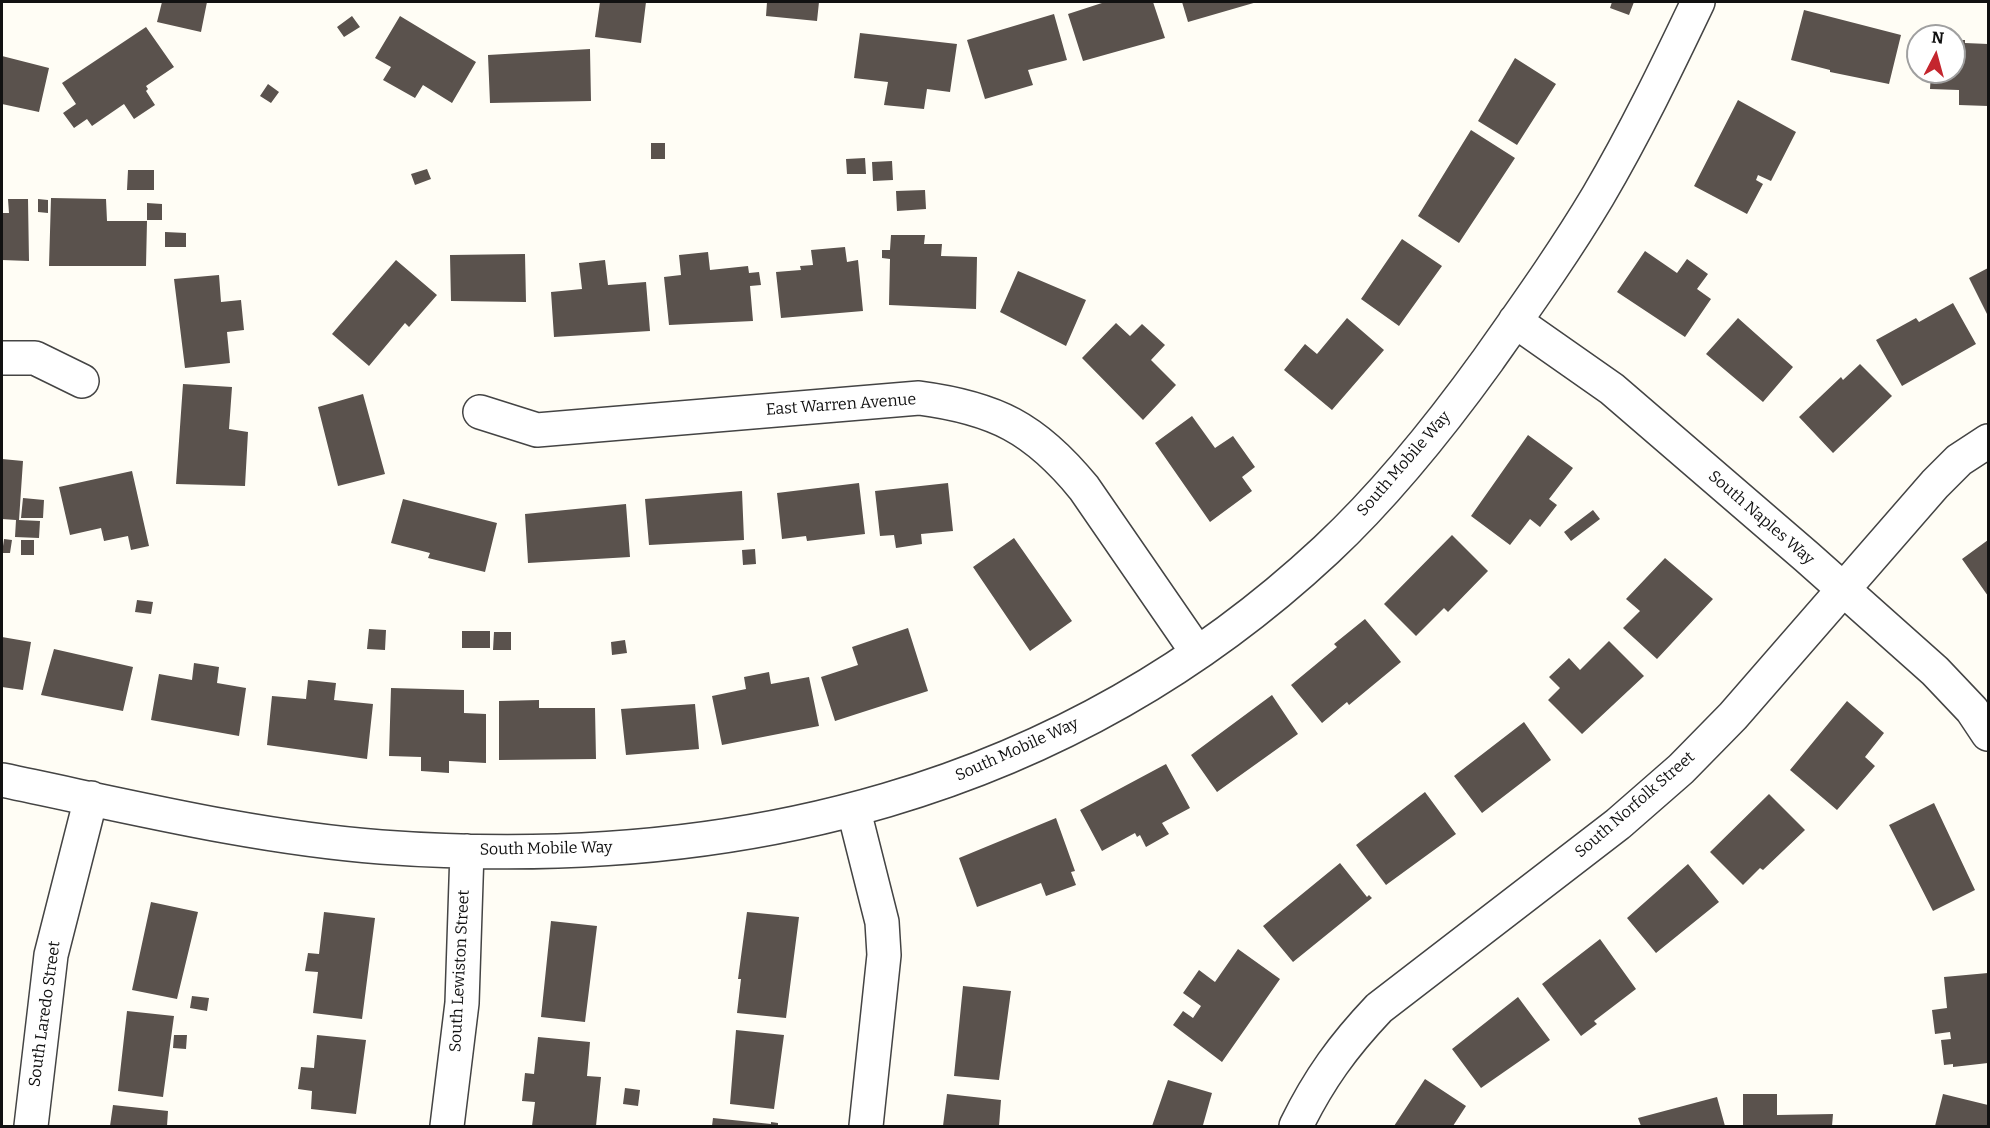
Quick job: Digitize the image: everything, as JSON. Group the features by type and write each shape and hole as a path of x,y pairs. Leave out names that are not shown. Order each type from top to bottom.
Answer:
{"street":[{"name":"South Mobile Way","path":"2,780 205,824 292,837 379,847 467,851 584,850 671,844 739,835 854,811 992,764 1098,714 1197,652 1283,588 1368,508 1445,419 1515,321 1598,195 1651,100 1698,2"},
{"name":"South Naples Way","path":"1515,321 1612,389 1843,589 1935,671 1972,710 1989,734"},
{"path":"2,358 35,358 82,381"},
{"name":"East Warren Avenue","path":"480,412 537,430 919,398 962,404 1002,418 1031,434 1064,463 1084,488 1197,652"},
{"name":"South Norfolk Street","path":"1296,1126 1316,1086 1344,1045 1379,1008 1618,824 1681,769 1732,716 1935,484 1959,460 1989,441"},
{"name":"South Laredo Street","path":"30,1126 51,955 91,798"},
{"path":"854,811 882,922 884,955 866,1126"},
{"name":"South Lewiston Street","path":"447,1126 462,1003 467,851"}],"building":[{"path":"162,2 207,2 201,32 157,22"},
{"path":"600,2 646,2 641,43 595,37"},
{"path":"767,2 819,2 817,21 766,16"},
{"path":"1105,2 1153,2 1165,38 1083,61 1068,14"},
{"path":"1182,2 1257,2 1188,22"},
{"path":"1612,2 1634,2 1629,15 1610,8"},
{"path":"1804,10 1901,35 1889,84 1830,72 1830,70 1791,60"},
{"path":"1054,14 1067,60 1028,70 1033,85 985,99 967,40"},
{"path":"352,16 360,27 344,37 337,27"},
{"path":"400,16 476,62 452,103 423,85 415,98 383,80 391,67 375,58"},
{"path":"146,27 174,67 146,86 148,89 146,91 155,105 134,119 124,104 92,126 87,119 74,128 63,113 76,104 62,83"},
{"path":"860,33 957,44 950,92 927,89 924,109 884,105 888,82 854,78"},
{"path":"1966,43 1988,44 1988,106 1959,105 1959,90 1930,89 1930,84 1966,84"},
{"path":"590,49 591,101 490,103 488,55"},
{"path":"2,56 49,68 39,112 2,104"},
{"path":"1515,58 1556,84 1517,145 1478,121"},
{"path":"268,84 279,92 271,103 260,96"},
{"path":"1738,100 1796,132 1771,181 1758,175 1756,180 1763,184 1747,214 1694,186"},
{"path":"1471,130 1515,158 1459,243 1418,216"},
{"path":"651,143 665,143 665,159 651,159"},
{"path":"865,158 866,174 847,174 846,159"},
{"path":"892,161 893,180 873,181 872,162"},
{"path":"427,169 431,179 415,185 411,174"},
{"path":"128,170 154,170 154,190 127,190"},
{"path":"925,190 926,209 897,211 896,191"},
{"path":"51,198 106,199 107,221 147,221 146,266 49,266"},
{"path":"8,199 28,199 29,261 2,260 2,213 9,213"},
{"path":"38,199 48,200 48,213 38,212"},
{"path":"147,203 162,204 162,220 147,220"},
{"path":"165,232 186,233 186,247 165,247"},
{"path":"891,235 925,235 924,244 942,244 941,256 977,257 976,309 889,305 890,259 882,258 882,250 890,250"},
{"path":"1402,239 1442,266 1399,326 1361,299"},
{"path":"845,247 847,262 858,260 863,311 781,318 776,272 801,270 800,266 813,265 811,250"},
{"path":"1645,251 1677,273 1687,259 1708,274 1697,289 1711,299 1685,337 1617,292"},
{"path":"708,252 710,270 748,266 749,273 759,272 761,285 750,286 753,321 669,325 664,277 681,275 679,255"},
{"path":"525,254 526,302 451,301 450,255"},
{"path":"396,260 437,295 409,327 405,323 369,366 332,334"},
{"path":"605,260 608,285 646,282 650,331 554,337 551,292 582,289 579,263"},
{"path":"1988,268 1988,316 1969,278"},
{"path":"1018,271 1086,300 1066,346 1000,312"},
{"path":"219,275 221,302 241,300 244,330 227,332 230,363 185,368 174,279"},
{"path":"1953,303 1976,344 1902,386 1876,340 1916,318 1919,322"},
{"path":"1347,318 1384,350 1332,410 1284,370 1305,344 1317,354"},
{"path":"1738,318 1793,367 1763,402 1706,354"},
{"path":"1116,323 1130,336 1142,324 1165,345 1151,360 1176,385 1143,420 1082,358"},
{"path":"1860,364 1892,396 1833,453 1799,417 1841,377 1843,380"},
{"path":"183,384 232,387 229,429 248,432 245,486 176,484"},
{"path":"363,394 385,474 338,486 318,407"},
{"path":"1192,416 1215,448 1233,436 1255,467 1242,477 1252,491 1210,522 1155,443"},
{"path":"1528,435 1573,468 1549,499 1557,505 1540,527 1530,519 1510,545 1471,516"},
{"path":"2,459 23,461 19,520 40,521 39,538 15,537 16,520 2,519"},
{"path":"132,471 149,546 131,550 128,536 104,541 101,528 70,535 59,487"},
{"path":"859,483 865,534 807,541 806,536 782,539 777,493"},
{"path":"948,483 953,531 921,534 922,544 896,548 894,535 880,536 875,491"},
{"path":"742,491 744,540 649,545 645,499"},
{"path":"23,498 44,500 43,518 21,518"},
{"path":"403,499 497,523 485,572 428,558 430,553 391,543"},
{"path":"626,504 630,557 528,563 525,514"},
{"path":"1593,510 1600,519 1571,541 1564,532"},
{"path":"1452,535 1488,571 1448,612 1444,608 1416,636 1384,604"},
{"path":"1014,538 1072,621 1030,651 973,567"},
{"path":"4,539 12,540 10,553 2,553"},
{"path":"21,540 34,540 34,555 21,555"},
{"path":"1988,540 1988,596 1962,559"},
{"path":"755,549 756,564 743,565 742,550"},
{"path":"1665,558 1713,599 1657,659 1623,628 1640,611 1626,599"},
{"path":"137,600 153,602 151,614 135,612"},
{"path":"1365,619 1401,662 1349,705 1347,702 1322,723 1291,685 1337,647 1334,644"},
{"path":"908,628 928,691 835,721 821,677 858,665 852,647"},
{"path":"369,629 386,630 385,650 367,649"},
{"path":"462,631 490,631 490,648 462,648"},
{"path":"494,632 511,632 511,650 493,650"},
{"path":"2,637 31,642 23,690 2,687"},
{"path":"625,640 627,653 612,655 611,642"},
{"path":"1609,641 1644,676 1582,734 1548,700 1560,688 1549,677 1569,658 1580,670"},
{"path":"54,649 133,667 123,711 41,695"},
{"path":"194,663 219,667 217,683 246,688 239,736 151,720 159,674 192,680"},
{"path":"769,672 771,684 809,677 819,726 722,745 712,696 746,689 744,677"},
{"path":"308,680 336,683 334,700 373,704 367,759 267,745 272,696 306,699"},
{"path":"391,688 464,690 464,713 486,714 486,763 449,761 449,773 421,771 421,757 389,756"},
{"path":"1272,695 1298,734 1217,792 1191,755"},
{"path":"539,700 539,708 595,708 596,759 499,760 499,701"},
{"path":"1847,701 1884,733 1865,757 1875,766 1837,810 1790,770"},
{"path":"695,704 699,749 626,755 621,709"},
{"path":"1524,722 1551,760 1482,813 1454,776"},
{"path":"1166,764 1190,808 1162,823 1169,834 1146,847 1140,835 1137,837 1135,833 1102,851 1080,810"},
{"path":"1425,792 1456,834 1386,885 1356,845"},
{"path":"1769,794 1805,830 1763,870 1760,868 1743,885 1710,852"},
{"path":"1934,803 1975,890 1933,911 1889,825"},
{"path":"1056,818 1075,871 1071,872 1076,885 1046,896 1041,883 977,907 959,858"},
{"path":"1340,863 1367,897 1369,895 1372,898 1293,962 1263,926"},
{"path":"1688,864 1719,902 1656,953 1627,918"},
{"path":"151,902 198,912 177,999 132,990"},
{"path":"324,912 375,918 362,1019 313,1013 318,972 305,971 308,953 319,954"},
{"path":"747,912 799,917 786,1018 737,1013 741,979 738,979"},
{"path":"551,921 597,926 585,1022 541,1017"},
{"path":"1600,939 1636,989 1594,1021 1597,1024 1581,1036 1542,984"},
{"path":"1238,949 1280,979 1222,1062 1173,1025 1183,1011 1193,1018 1201,1006 1183,993 1199,970 1215,982"},
{"path":"1988,973 1988,1063 1953,1067 1953,1064 1944,1065 1941,1040 1951,1039 1950,1032 1935,1034 1932,1010 1947,1008 1944,977"},
{"path":"963,986 1011,991 999,1080 954,1076"},
{"path":"192,996 209,998 207,1011 190,1008"},
{"path":"1518,997 1550,1040 1481,1088 1452,1049"},
{"path":"127,1011 174,1016 163,1097 118,1091"},
{"path":"736,1030 784,1035 774,1109 730,1104"},
{"path":"174,1035 187,1035 186,1049 173,1048"},
{"path":"317,1035 366,1040 356,1114 311,1109 312,1091 298,1089 301,1067 314,1068"},
{"path":"538,1037 590,1042 587,1076 601,1077 596,1126 532,1126 535,1102 522,1101 525,1073 534,1074"},
{"path":"1425,1079 1466,1106 1453,1126 1394,1126"},
{"path":"1168,1080 1212,1093 1203,1125 1152,1126"},
{"path":"625,1088 640,1090 638,1106 623,1104"},
{"path":"947,1094 1001,1100 999,1126 943,1126"},
{"path":"1743,1094 1777,1094 1777,1115 1833,1114 1832,1126 1743,1126"},
{"path":"1943,1094 1988,1105 1987,1126 1935,1126"},
{"path":"1717,1097 1725,1126 1641,1126 1638,1118"},
{"path":"113,1105 168,1111 167,1126 110,1126"},
{"path":"713,1118 771,1124 771,1122 778,1123 778,1126 712,1126"}]}
